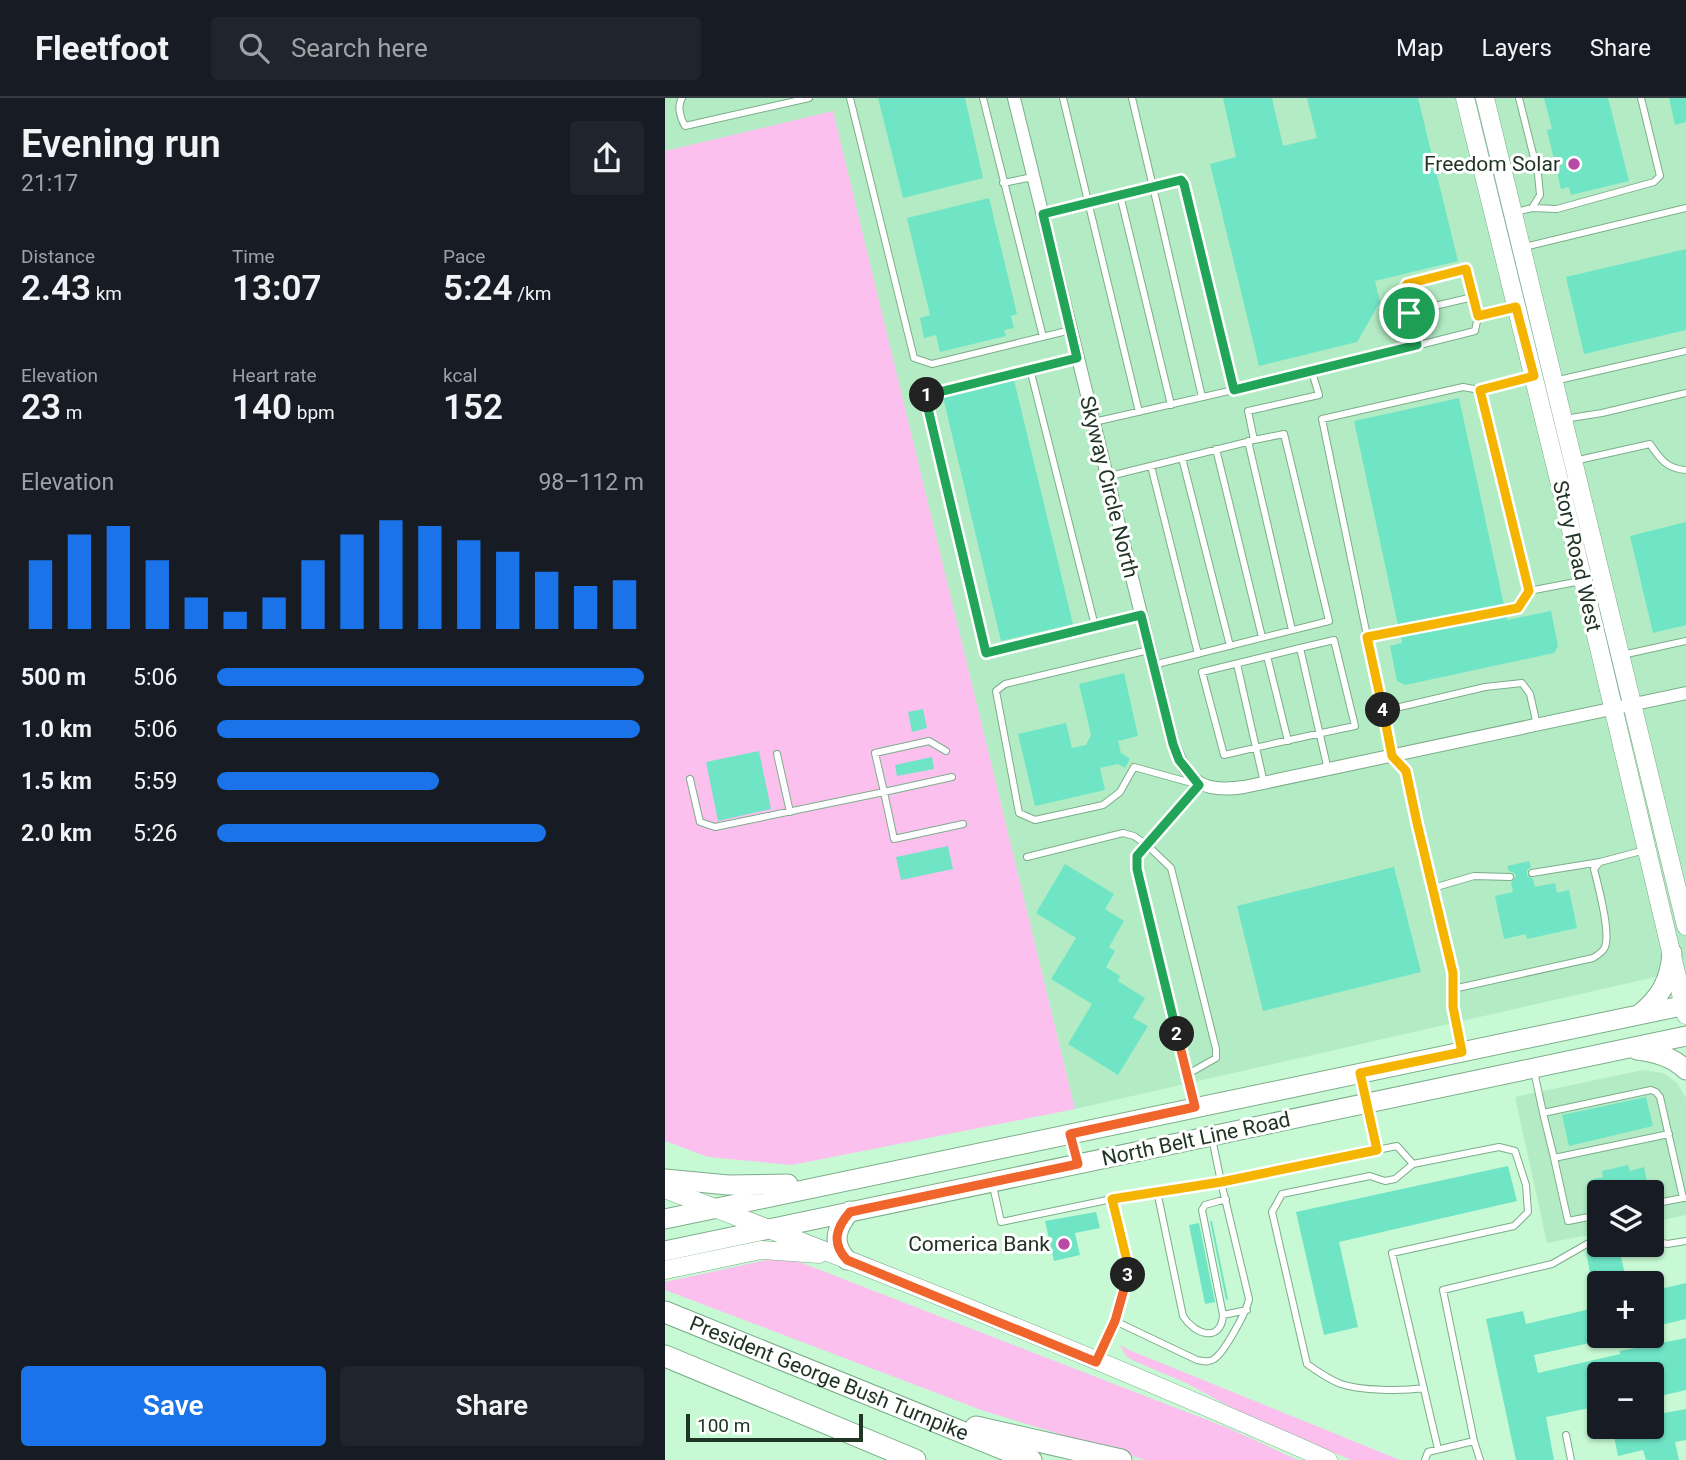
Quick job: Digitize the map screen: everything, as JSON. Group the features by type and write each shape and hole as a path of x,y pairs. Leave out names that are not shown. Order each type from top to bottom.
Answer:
{"highway":[{"name":"President George Bush Turnpike","path":"665,1312 1031,1460"},
{"name":"President George Bush Turnpike","path":"665,1356 915,1460"},
{"path":"914,1413 1121,1460"}],"main road":[{"path":"1640,1014 1664,989 1672,953"},
{"name":"North Belt Line Road","path":"665,1219 1640,1014 1685,1008"},
{"name":"North Belt Line Road","path":"668,1250 1686,1036"},
{"path":"1615,1051 1640,1050 1661,1054 1679,1063 1686,1070"},
{"path":"1070,1134 1078,1164"},
{"path":"665,1179 728,1185 834,1183"},
{"path":"841,1258 836,1234 840,1222 850,1212"}],"street":[{"name":"Skyway Circle North","path":"1014,98 1173,744 1179,760 1199,785"},
{"name":"Story Road West","path":"1465,98 1685,1008"},
{"name":"Story Road West","path":"1485,98 1686,926"},
{"path":"1199,785 1227,790 1686,693"},
{"path":"665,1189 770,1228 1211,1408 1328,1460"},
{"path":"665,1270 769,1249 841,1258"}],"lane":[{"path":"683,98 680,102 681,119 685,127 809,98"},
{"path":"850,98 914,358 932,364 1070,330"},
{"path":"983,98 1042,337"},
{"path":"1063,98 1139,412"},
{"path":"1132,98 1202,397"},
{"path":"1519,98 1538,174 1540,195 1532,208"},
{"path":"1514,213 1532,208 1557,209 1654,182 1660,176 1641,98"},
{"path":"1003,183 1033,177"},
{"path":"1043,214 1181,180 1234,390"},
{"path":"1120,195 1171,405"},
{"path":"1523,248 1686,208"},
{"path":"1093,423 1313,372 1475,331 1478,316 1466,269 1407,284 1404,290 1417,345"},
{"path":"1409,313 1473,297"},
{"path":"1478,316 1516,307"},
{"path":"1552,382 1686,351"},
{"path":"1077,358 925,396 986,653 1141,615"},
{"path":"1030,369 1095,626"},
{"path":"1292,630 1251,441 1248,411 1319,395 1313,372"},
{"path":"1462,1052 1453,1007 1453,973 1406,771 1392,756 1322,419 1462,387 1480,390 1534,376"},
{"path":"1480,390 1529,591"},
{"path":"1562,419 1602,413 1686,393"},
{"path":"1106,477 1284,434 1329,621 1153,666"},
{"path":"1572,461 1650,444 1671,469 1686,470"},
{"path":"1216,449 1262,637"},
{"path":"1182,458 1230,646"},
{"path":"1151,466 1198,654"},
{"path":"1367,637 1518,608 1529,591 1583,581"},
{"path":"1334,640 1355,726 1224,755 1202,672 1300,648 1334,640"},
{"path":"1620,656 1686,640"},
{"path":"1300,648 1328,769"},
{"path":"1149,650 1005,684 996,691 1020,813 1035,820 1103,805 1120,792 1134,767 1199,785 1137,856 1137,869 1195,1107"},
{"path":"1267,656 1288,741"},
{"path":"1237,664 1264,783"},
{"path":"1383,711 1485,687 1522,683 1530,694 1537,725"},
{"path":"946,751 929,741 875,753 894,839 963,824"},
{"path":"777,754 790,812"},
{"path":"690,779 700,822 715,827 953,777"},
{"path":"1027,857 1123,833 1134,836 1147,845 1171,868 1216,1049 1216,1058 1188,1074"},
{"path":"1532,873 1600,862 1647,850"},
{"path":"1453,989 1593,958 1602,952 1606,945 1606,932 1594,869 1600,862"},
{"path":"1433,888 1474,876 1510,877"},
{"path":"1534,1069 1568,1221 1587,1217"},
{"path":"1360,1073 1377,1150"},
{"path":"1543,1113 1651,1090 1656,1092 1660,1097 1685,1198 1664,1202"},
{"path":"1554,1158 1669,1133"},
{"path":"1115,1321 1205,1362 1217,1357 1247,1310 1249,1299 1211,1136"},
{"path":"992,1181 1001,1222 1112,1199 1221,1182 1397,1146 1413,1164"},
{"path":"1424,1388 1403,1390 1344,1385 1307,1364 1272,1212 1282,1194 1370,1176 1385,1181 1395,1179 1413,1164 1499,1147 1515,1151 1526,1185 1528,1212 1514,1226 1392,1253 1424,1388 1438,1449"},
{"path":"1157,1191 1183,1316 1193,1328 1209,1334 1222,1325 1223,1315 1202,1210 1205,1205 1226,1199"},
{"path":"1096,1362 1115,1321 1128,1271 1112,1199"},
{"path":"1664,1243 1686,1241"},
{"path":"1481,1460 1474,1441 1443,1290 1552,1265 1587,1244"},
{"path":"1223,1315 1247,1310"},
{"path":"1566,1435 1571,1460"},
{"path":"1425,1460 1428,1452 1474,1441"}],"shaded area":[{"path":"665,98 1686,98 1686,970 1075,1109 833,112 665,151"},
{"path":"833,111 1075,1109 792,1165 708,1157 665,1141 665,151"},
{"path":"1643,1070 1663,1073 1677,1083 1686,1098 1686,1215 1664,1220 1664,1180 1587,1180 1587,1235 1547,1243 1515,1097"},
{"path":"789,1258 1228,1428 1298,1460 1145,1460 984,1411 665,1290 665,1282 771,1259"},
{"path":"1120,1345 1400,1460 1351,1460 1240,1412 1186,1383 1132,1360 1126,1356"}],"building":[{"path":"878,98 965,98 983,178 903,198"},
{"path":"1223,98 1272,98 1283,146 1317,138 1307,98 1418,98 1458,261 1375,281 1380,302 1357,342 1259,366 1210,164 1236,157"},
{"path":"1544,98 1608,98 1629,181 1571,195 1569,187 1561,189 1547,130 1552,129"},
{"path":"1669,98 1686,98 1686,122 1675,125"},
{"path":"989,198 1017,314 1011,316 1014,328 1004,330 1006,336 940,352 936,335 924,338 920,318 930,315 907,218"},
{"path":"1686,249 1686,330 1584,354 1566,277"},
{"path":"1014,380 1073,624 1001,641 943,397"},
{"path":"1459,398 1504,605 1398,625 1354,421"},
{"path":"1686,522 1686,625 1653,633 1630,536"},
{"path":"1551,611 1558,646 1554,653 1405,685 1397,681 1390,646 1402,643 1401,636 1507,616 1507,620"},
{"path":"1124,673 1138,736 1118,741 1121,753 1130,759 1125,768 1118,764 1100,768 1105,790 1035,806 1018,734 1066,723 1072,748 1086,745 1091,735 1079,684"},
{"path":"923,709 927,728 912,732 908,712"},
{"path":"759,751 771,809 718,821 706,762"},
{"path":"932,757 934,769 897,776 895,765"},
{"path":"948,846 953,869 901,880 896,857"},
{"path":"1529,861 1531,867 1527,870 1527,875 1533,879 1535,887 1555,883 1557,893 1569,890 1577,928 1527,939 1526,934 1504,939 1495,896 1513,892 1511,883 1516,876 1507,866"},
{"path":"1065,864 1114,894 1105,909 1124,921 1109,947 1115,951 1106,967 1120,976 1118,981 1145,998 1133,1018 1148,1026 1118,1075 1068,1044 1092,1004 1051,979 1076,938 1036,913"},
{"path":"1394,867 1421,972 1263,1011 1237,906"},
{"path":"1646,1097 1653,1126 1569,1146 1562,1115"},
{"path":"1628,1165 1630,1171 1644,1167 1647,1180 1590,1180 1603,1177 1602,1171"},
{"path":"1508,1166 1517,1201 1339,1242 1358,1327 1324,1335 1296,1212"},
{"name":"Comerica Bank","path":"1096,1212 1100,1228 1075,1233 1080,1255 1054,1261 1045,1221"},
{"path":"1210,1221 1228,1299 1226,1300"},
{"path":"1199,1223 1215,1302 1205,1304 1189,1225"},
{"path":"1587,1257 1621,1257 1624,1271 1590,1271"},
{"path":"1686,1283 1686,1319 1664,1324 1664,1288"},
{"path":"1587,1310 1587,1344 1534,1355 1538,1373 1620,1354 1620,1351 1664,1348 1664,1342 1686,1338 1686,1390 1664,1395 1664,1362 1587,1362 1587,1408 1546,1417 1554,1460 1516,1460 1486,1319 1523,1311 1526,1324"},
{"path":"1686,1409 1686,1440 1675,1442 1679,1460 1646,1460 1643,1450 1618,1456 1615,1439 1664,1439 1664,1413"}],"place":[{"name":"Freedom Solar","path":"1574,164"},
{"name":"Comerica Bank","path":"1064,1244"}],"route":[{"path":"1181,180 1234,390 1417,345 1409,313 1404,290 1407,284 1466,269 1478,316 1516,307 1534,376 1480,390 1529,591 1518,608 1367,637 1392,756 1406,771 1453,973 1453,1007 1462,1052 1360,1073 1377,1150 1221,1182 1112,1199 1127,1261 1128,1279 1115,1321 1096,1362 847,1260 837,1248 836,1234 840,1222 850,1212 1078,1164 1070,1134 1195,1107 1137,869 1137,856 1199,785 1179,760 1173,744 1141,615 986,653 925,396 1077,358 1043,214 1181,180"}]}
